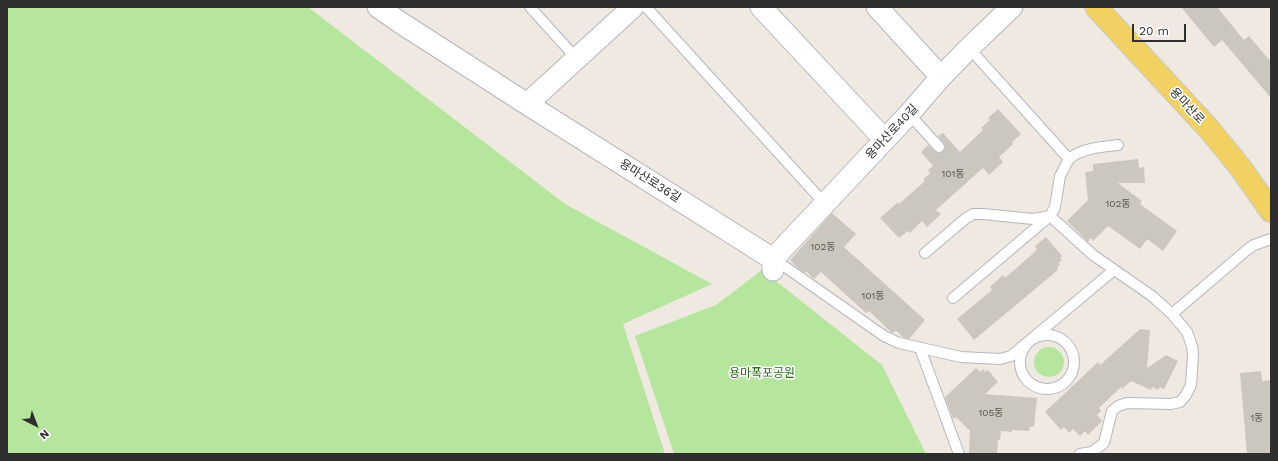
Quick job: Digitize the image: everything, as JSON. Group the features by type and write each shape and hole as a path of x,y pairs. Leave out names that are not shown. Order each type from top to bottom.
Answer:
{"main road":[{"name":"용마산로","path":"1096,7 1209,129 1240,167 1271,212"}],"street":[{"name":"용마산로36길","path":"378,7 773,264"},
{"path":"527,104 633,7"},
{"path":"761,7 884,140"},
{"path":"877,7 941,77"},
{"name":"용마산로40길","path":"773,264 825,204 909,114 941,77 1012,7"}],"lane":[{"path":"530,7 576,58"},
{"path":"646,7 825,204"},
{"path":"969,48 1069,159"},
{"path":"909,114 939,147"},
{"path":"953,298 1050,216 1055,207 1060,176 1069,159 1086,150 1118,144"},
{"path":"925,253 973,214 1033,219 1050,216"},
{"path":"1050,216 1093,255 1152,296 1172,314 1187,332 1192,346 1193,354 1190,385 1186,395 1180,402 1171,404 1127,403 1118,406 1112,411 1104,443 1092,452 1080,454"},
{"path":"1172,314 1248,249 1254,245 1271,239"},
{"path":"773,264 884,336 899,343 951,356 1000,359 1011,356 1114,270"},
{"path":"1046,334 1063,339 1069,346 1074,358 1072,371 1068,379 1061,385 1043,389 1034,386 1027,381 1019,364 1020,355 1030,340 1046,334"},
{"path":"920,348 959,454"}],"green space":[{"path":"7,7 308,7 565,204 712,284 623,324 665,454 7,454"},
{"name":"용마폭포공원","path":"762,270 882,365 926,454 674,454 635,336 716,305"},
{"path":"1049,347 1059,352 1064,362 1059,372 1049,377 1039,372 1034,362 1039,352"}],"building":[{"path":"1181,7 1217,7 1244,40 1249,36 1271,62 1271,98 1222,40 1214,47"},
{"path":"998,109 1021,134 999,157 1003,162 989,175 983,168 936,210 941,214 927,227 922,221 910,233 908,231 899,238 880,218 898,202 899,204 925,181 923,180 930,173 928,170 933,166 921,152 928,145 937,153 943,152 945,145 938,136 943,133 960,152 983,130 981,128 990,120 988,118"},
{"path":"1138,159 1139,168 1144,167 1145,183 1118,183 1142,201 1140,204 1177,231 1163,251 1147,239 1140,249 1108,226 1093,241 1091,238 1088,242 1067,221 1088,200 1085,172 1093,171 1093,164"},
{"path":"832,213 856,234 844,247 925,320 909,339 903,337 896,331 892,333 869,311 866,313 821,272 814,279 806,271 805,273 799,269 790,260"},
{"path":"1046,237 1062,256 1060,258 1062,260 1059,263 1060,265 1057,268 1058,270 974,340 957,319 992,290 990,287 1003,275 1005,278 1037,250 1035,246"},
{"path":"1140,329 1150,330 1147,368 1166,355 1178,361 1164,389 1160,387 1158,390 1152,387 1151,390 1131,381 1122,389 1121,387 1099,408 1101,411 1097,415 1102,421 1088,435 1085,431 1080,436 1073,429 1069,433 1064,427 1061,430 1045,412 1098,362 1100,365"},
{"path":"976,368 980,372 983,369 985,372 988,370 998,382 985,394 1037,398 1034,426 1030,427 1029,431 1001,431 1000,440 998,440 997,454 969,454 970,431 956,417 953,419 945,397"},
{"path":"1261,371 1262,381 1271,380 1271,454 1247,454 1240,373"}]}
